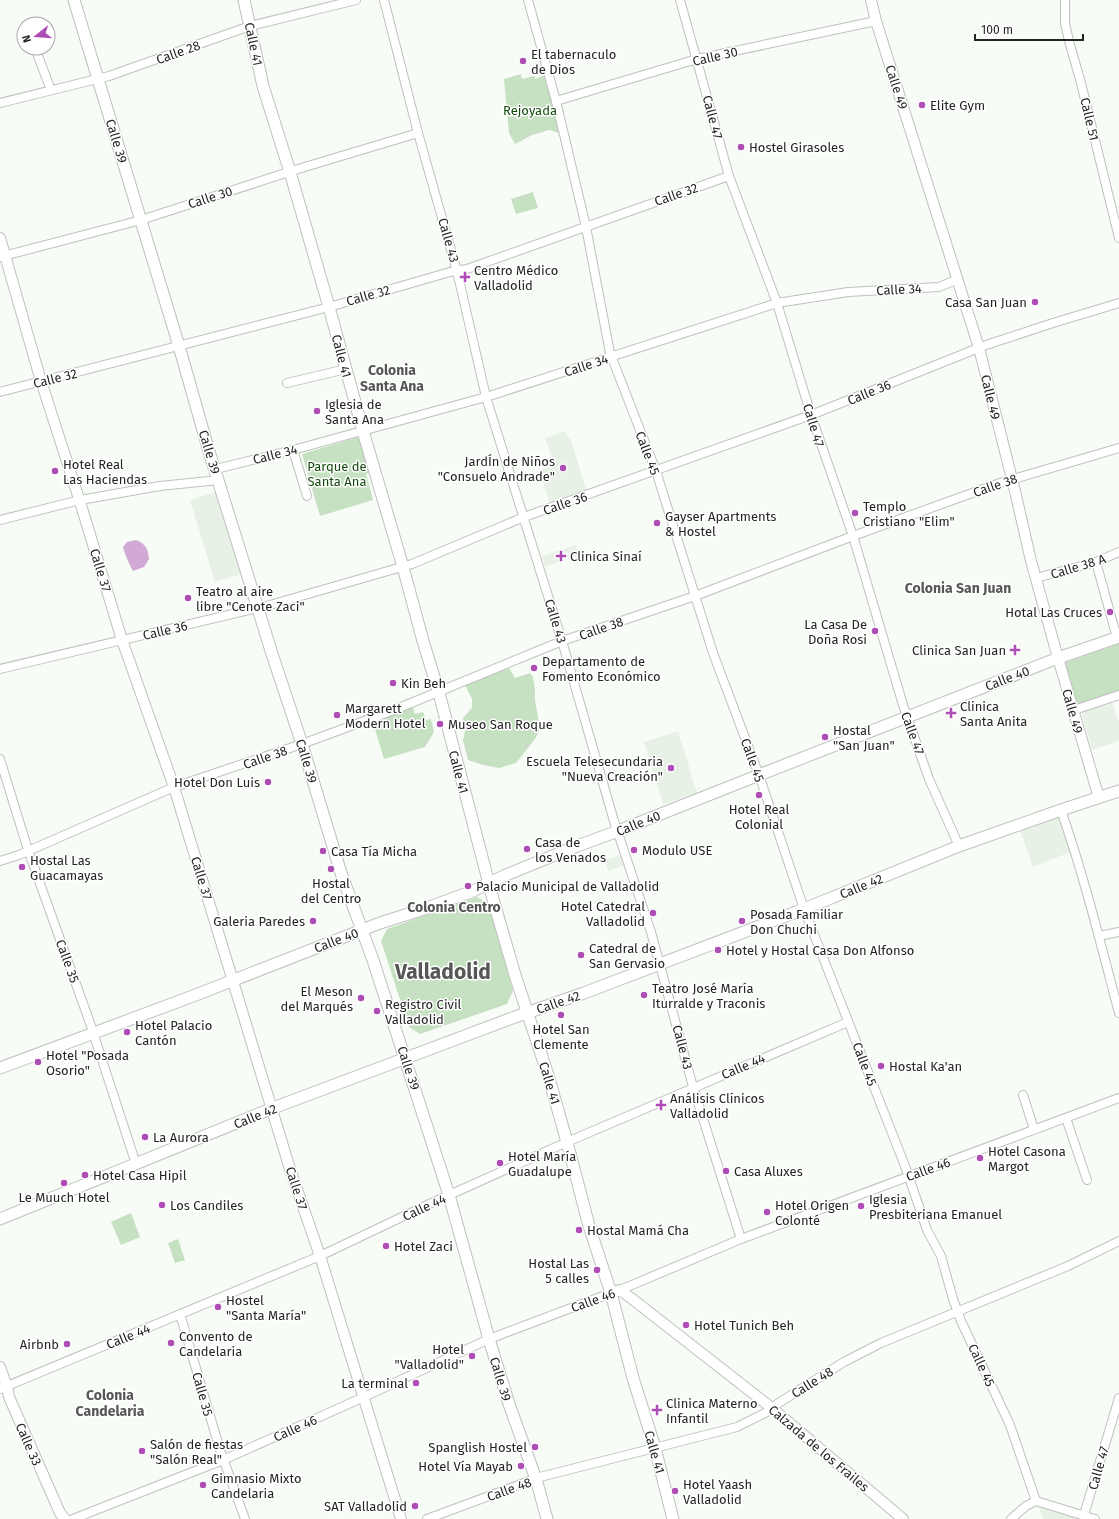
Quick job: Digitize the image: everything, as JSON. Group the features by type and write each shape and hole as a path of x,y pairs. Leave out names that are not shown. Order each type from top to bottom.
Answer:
{"main road":[{"name":"Calle 39","path":"74,0 180,346 208,448 216,468 273,657 302,744 341,873 362,930 405,1058 449,1195 489,1339 509,1404 536,1479 547,1519"},
{"name":"Calle 41","path":"244,0 263,86 290,172 423,641 439,692 481,854 515,975 567,1142 590,1226 615,1291 633,1378 655,1448 673,1519"},
{"name":"Calle 40","path":"0,1068 94,1034 362,930 473,891 506,874 577,846 1058,658 1118,638"},
{"name":"Calle 42","path":"0,1219 273,1108 661,964 804,909 959,846 1119,791"}],"street":[{"name":"Calle 28","path":"0,103 109,76 250,26 356,0"},
{"name":"Calle 43","path":"384,0 418,133 457,271 486,397 562,641 618,831 661,964 693,1087 740,1239"},
{"name":"Calle 45","path":"528,0 556,101 586,227 611,357 656,471 714,653 759,775 804,909 909,1176 927,1230 941,1256 958,1312 1010,1425 1036,1501"},
{"name":"Calle 47","path":"680,0 729,176 777,303 811,416 853,536 907,717 929,779 959,846"},
{"name":"Calle 49","path":"872,0 876,22 979,348 1036,578 1099,798"},
{"name":"Calle 51","path":"1065,0 1065,23 1069,41 1081,83 1119,238"},
{"name":"Calle 30","path":"556,101 697,59 876,22"},
{"path":"38,56 51,90"},
{"name":"Calle 30","path":"3,257 141,220 418,133"},
{"name":"Calle 32","path":"0,392 329,307 467,269 729,176"},
{"name":"Calle 37","path":"0,238 3,257 41,381 80,500 122,640 174,787 273,1108 290,1169 320,1256 401,1519"},
{"name":"Calle 34","path":"216,468 293,450 486,397 777,303 848,292 939,287 958,279"},
{"name":"Calle 36","path":"0,669 258,608 403,567 524,517 811,416 979,348 1119,303"},
{"path":"287,383 346,369"},
{"name":"Calle 38","path":"0,861 19,855 174,787 302,744 439,692 562,641 695,596 853,536 1012,479 1119,448"},
{"path":"293,450 307,496"},
{"path":"0,520 80,500 160,486 219,480"},
{"name":"Calle 38 A","path":"1036,578 1096,562 1119,552"},
{"path":"1096,562 1118,638"},
{"path":"1074,710 1119,694"},
{"name":"Calle 35","path":"0,759 28,850 94,1034 136,1164"},
{"path":"1061,810 1072,841 1119,1013"},
{"path":"1099,936 1119,932"},
{"name":"Calle 44","path":"4,1388 320,1256 449,1195 567,1142 848,1022"},
{"path":"1023,1095 1034,1129"},
{"name":"Calle 46","path":"73,1519 223,1460 364,1398 489,1339 615,1291 740,1239 1119,1098"},
{"path":"1066,1118 1087,1180"},
{"name":"Calle 48","path":"427,1519 536,1479 737,1426 773,1410 777,1404 844,1362 881,1343 1068,1266 1119,1241"},
{"name":"Calzada de los Frailes","path":"615,1291 773,1410 903,1519"},
{"name":"Calle 35","path":"180,1314 223,1460 245,1519"},
{"name":"Calle 33","path":"0,1367 4,1388 60,1513 65,1519"},
{"name":"Calle 47","path":"1084,1515 1119,1398"},
{"path":"1011,1519 1026,1506 1036,1501 1095,1519"}],"shaded area":[{"name":"JardÍn de Niños \"Consuelo Andrade\"","path":"565,431 568,438 570,437 587,492 550,504 539,470 554,465 545,438"},
{"path":"219,491 244,573 215,582 190,500"},
{"path":"136,540 146,547 149,559 144,567 133,571 123,547 127,542"},
{"name":"Clinica Sinaí","path":"576,545 579,555 545,567 542,556"},
{"path":"1110,697 1119,722 1119,741 1092,750 1081,710"},
{"name":"Escuela Telesecundaria \"Nueva Creación\"","path":"678,731 697,793 663,804 644,742"},
{"path":"1060,812 1073,851 1033,867 1019,827"},
{"path":"622,855 621,860 626,865 608,871 605,860"},
{"path":"1038,1505 1082,1519 1043,1519"}],"green space":[{"name":"Rejoyada","path":"521,74 522,79 534,76 535,79 545,75 559,133 549,130 532,135 515,144 509,133 504,79"},
{"path":"533,192 538,208 516,214 511,199"},
{"name":"Parque de Santa Ana","path":"359,437 370,472 366,474 373,500 320,516 302,454"},
{"path":"1119,643 1119,690 1076,705 1062,664"},
{"path":"509,668 515,678 530,673 533,677 540,729 535,739 516,763 499,768 468,760 463,741 465,731 463,718 472,708 472,699 465,685"},
{"path":"412,705 415,714 423,712 426,720 431,719 434,732 425,747 384,759 372,719"},
{"path":"477,897 489,904 513,991 507,1004 420,1034 409,1027 381,941 387,929"},
{"path":"131,1213 140,1237 121,1245 111,1222"},
{"path":"178,1239 185,1260 175,1263 168,1243"}],"place":[{"name":"El tabernaculo de Dios","path":"523,61"},
{"name":"Elite Gym","path":"922,105"},
{"name":"Hostel Girasoles","path":"741,147"},
{"name":"Centro Médico Valladolid","path":"465,277"},
{"name":"Casa San Juan","path":"1035,302"},
{"name":"Iglesia de Santa Ana","path":"317,411"},
{"name":"JardÍn de Niños \"Consuelo Andrade\"","path":"563,468"},
{"name":"Hotel Real Las Haciendas","path":"55,471"},
{"name":"Templo Cristiano \"Elim\"","path":"855,513"},
{"name":"Gayser Apartments & Hostel","path":"657,523"},
{"name":"Clinica Sinaí","path":"561,556"},
{"name":"Teatro al aire libre \"Cenote Zaci\"","path":"188,598"},
{"name":"Hotal Las Cruces","path":"1110,612"},
{"name":"La Casa De Doña Rosi","path":"875,631"},
{"name":"Clinica San Juan","path":"1015,650"},
{"name":"Departamento de Fomento Económico","path":"534,668"},
{"name":"Kin Beh","path":"393,683"},
{"name":"Clinica Santa Anita","path":"951,713"},
{"name":"Margarett Modern Hotel","path":"337,715"},
{"name":"Museo San Roque","path":"440,724"},
{"name":"Hostal \"San Juan\"","path":"825,737"},
{"name":"Escuela Telesecundaria \"Nueva Creación\"","path":"671,768"},
{"name":"Hotel Don Luis","path":"268,782"},
{"name":"Hotel Real Colonial","path":"759,795"},
{"name":"Casa de los Venados","path":"527,849"},
{"name":"Modulo USE","path":"634,850"},
{"name":"Casa Tía Micha","path":"323,851"},
{"name":"Hostal Las Guacamayas","path":"22,867"},
{"name":"Hostal del Centro","path":"331,869"},
{"name":"Palacio Municipal de Valladolid","path":"468,886"},
{"name":"Hotel Catedral Valladolid","path":"653,913"},
{"name":"Galeria Paredes","path":"313,921"},
{"name":"Posada Familiar Don Chuchi","path":"742,921"},
{"name":"Hotel y Hostal Casa Don Alfonso","path":"718,950"},
{"name":"Catedral de San Gervasio","path":"581,955"},
{"name":"Teatro José María Iturralde y Traconis","path":"644,995"},
{"name":"El Meson del Marqués","path":"361,998"},
{"name":"Registro Civil Valladolid","path":"377,1011"},
{"name":"Hotel San Clemente","path":"561,1015"},
{"name":"Hotel Palacio Cantón","path":"127,1032"},
{"name":"Hotel \"Posada Osorio\"","path":"38,1062"},
{"name":"Hostal Ka'an","path":"881,1066"},
{"name":"Análisis Clínicos Valladolid","path":"661,1105"},
{"name":"La Aurora","path":"145,1137"},
{"name":"Hotel Casona Margot","path":"980,1158"},
{"name":"Hotel María Guadalupe","path":"500,1163"},
{"name":"Casa Aluxes","path":"726,1171"},
{"name":"Hotel Casa Hipil","path":"85,1175"},
{"name":"Le Muuch Hotel","path":"64,1183"},
{"name":"Los Candiles","path":"162,1205"},
{"name":"Iglesia Presbiteriana Emanuel","path":"861,1206"},
{"name":"Hotel Origen Colonté","path":"767,1212"},
{"name":"Hostal Mamá Cha","path":"579,1230"},
{"name":"Hotel Zaci","path":"386,1246"},
{"name":"Hostal Las 5 calles","path":"597,1270"},
{"name":"Hostel \"Santa María\"","path":"218,1307"},
{"name":"Hotel Tunich Beh","path":"686,1325"},
{"name":"Convento de Candelaria","path":"171,1343"},
{"name":"Airbnb","path":"67,1344"},
{"name":"Hotel \"Valladolid\"","path":"472,1356"},
{"name":"La terminal","path":"416,1383"},
{"name":"Clinica Materno Infantil","path":"657,1410"},
{"name":"Spanglish Hostel","path":"535,1447"},
{"name":"Salón de fiestas \"Salón Real\"","path":"142,1451"},
{"name":"Hotel Vía Mayab","path":"521,1466"},
{"name":"Gimnasio Mixto Candelaria","path":"203,1485"},
{"name":"Hotel Yaash Valladolid","path":"675,1491"},
{"name":"SAT Valladolid","path":"415,1506"}],"district":[{"name":"Colonia Santa Ana","path":"392,378"},
{"name":"Colonia San Juan","path":"958,588"},
{"name":"Colonia Centro","path":"454,907"},
{"name":"Valladolid","path":"443,972"},
{"name":"Colonia Candelaria","path":"110,1404"}]}
